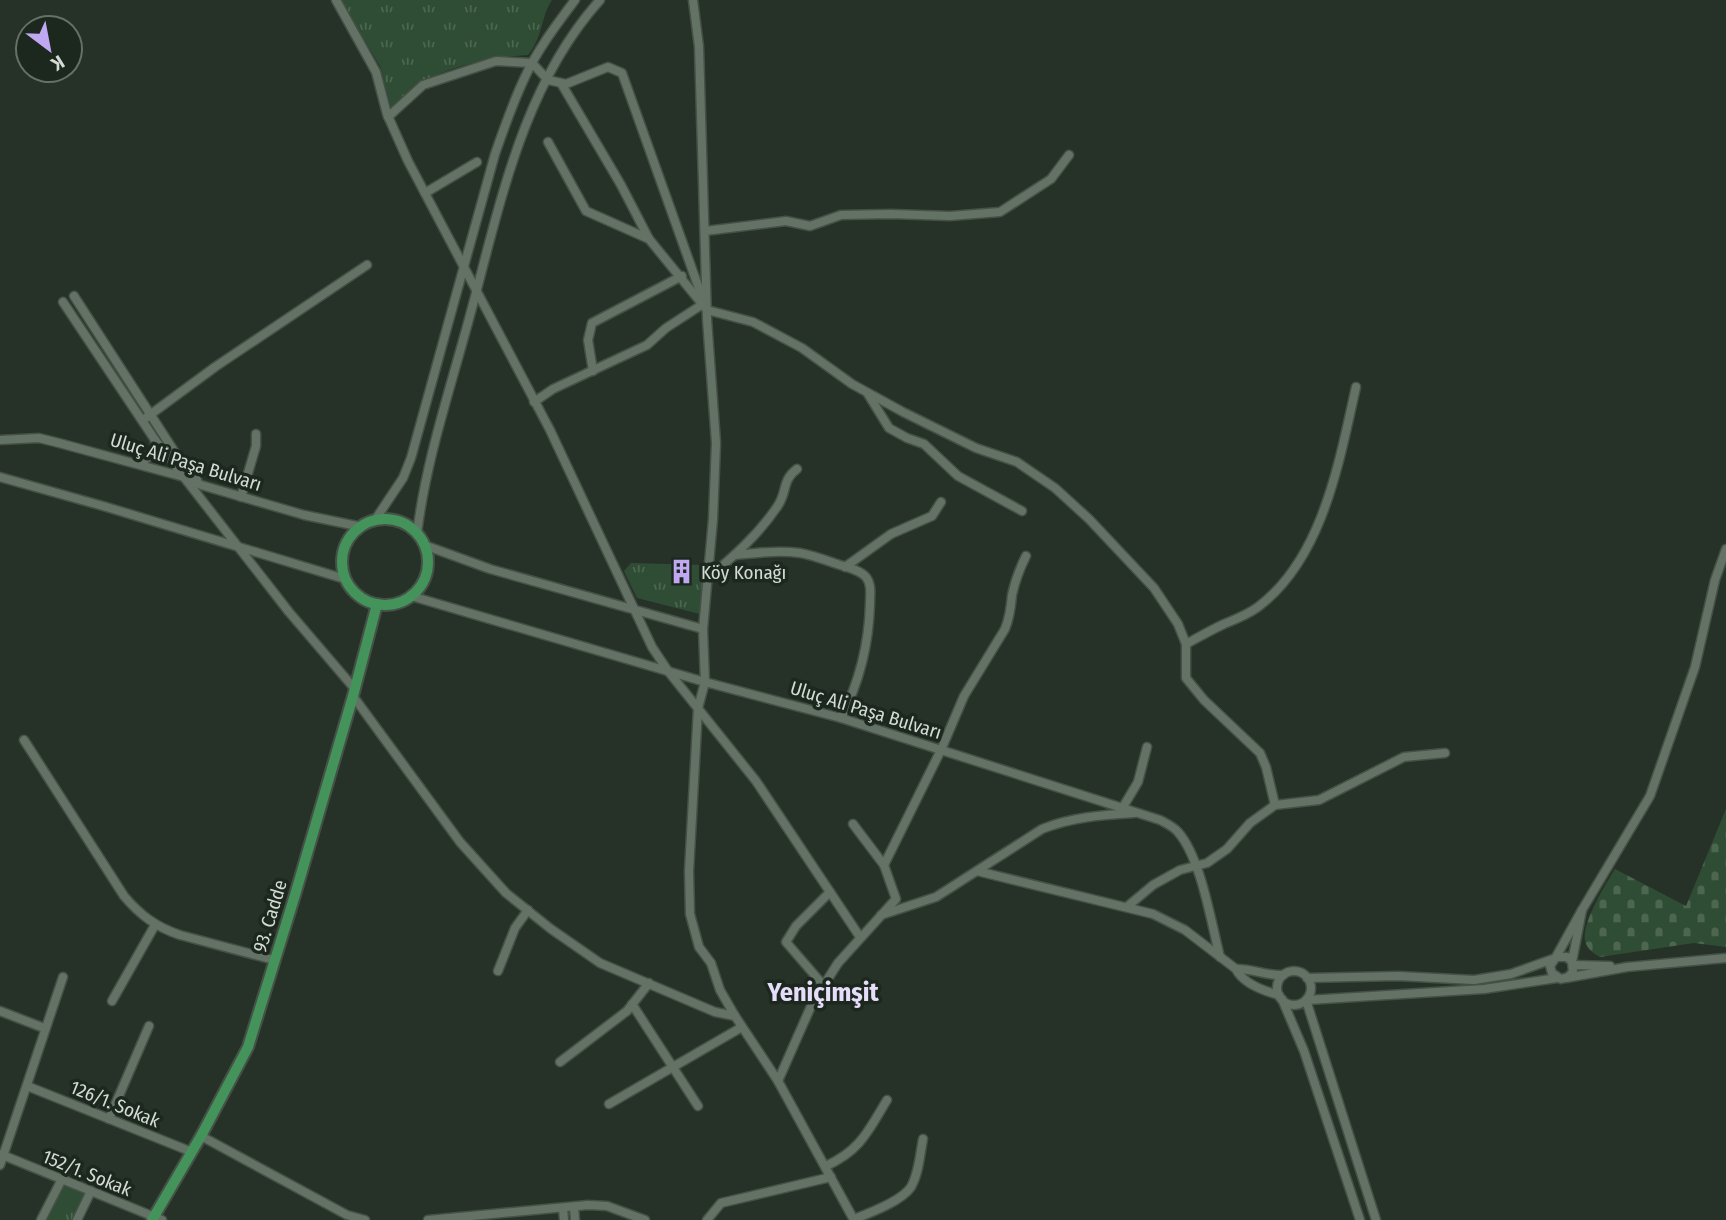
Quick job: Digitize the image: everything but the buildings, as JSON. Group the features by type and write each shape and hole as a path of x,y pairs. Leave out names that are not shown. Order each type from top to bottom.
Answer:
{"main road":[{"path":"377,604 358,595 345,579 342,566 343,552 348,540 362,527 375,520 395,520 407,525 424,545 428,558 426,573 421,586 411,596"},
{"name":"Uluç Ali Paşa Bulvarı","path":"377,604 391,604 411,596"},
{"name":"93. Cadde","path":"156,1219 248,1047 354,692 377,604"}],"street":[{"path":"336,0 376,72 388,117 425,193 573,477 652,647 756,781 860,937"},
{"path":"375,520 403,478 411,457 495,154 512,108 533,63 575,0"},
{"path":"417,534 422,489 518,144 548,80 576,32 600,0"},
{"path":"693,0 699,47 705,307 716,443 713,519 703,629 705,682 698,708 689,871 690,914 699,947 712,963 720,990 778,1081 854,1220 880,1209 910,1189 923,1139"},
{"path":"388,117 423,85 496,61 533,63 548,80 561,83 578,80 608,67 622,73 705,307"},
{"path":"561,83 621,185 649,239 705,307 753,321 802,348 866,392 976,448 1017,462 1055,488 1089,519 1154,588 1178,624 1186,644 1186,677 1204,700 1260,753 1275,805"},
{"path":"548,142 586,211 649,239"},
{"path":"705,231 786,221 810,226 841,215 950,216 1000,212 1051,179 1069,155"},
{"path":"425,193 477,162"},
{"path":"147,417 367,265"},
{"path":"593,371 588,341 592,323 682,276"},
{"path":"74,296 147,417 156,447 148,459 133,464"},
{"path":"63,302 183,465 201,485"},
{"path":"534,402 553,390 647,345 666,328 705,307"},
{"path":"1186,644 1259,607 1306,552 1324,512 1356,387"},
{"path":"866,392 889,428 924,444 958,476 1022,511"},
{"path":"241,497 256,446 256,434"},
{"name":"Uluç Ali Paşa Bulvarı","path":"0,440 39,438 184,477 201,485 304,515 362,527"},
{"path":"155,440 354,692 460,842 506,893 551,929 600,962 715,1012 735,1016"},
{"path":"708,579 735,555 780,504 788,476 797,469"},
{"path":"0,477 345,579"},
{"path":"845,566 891,534 932,516 941,502"},
{"path":"424,545 490,569 703,629"},
{"path":"1561,978 1550,970 1555,958 1650,796 1695,667 1715,580 1726,549"},
{"path":"735,555 801,553 864,574 871,586 870,620 860,670 841,718"},
{"path":"884,865 941,751 964,696 1005,629 1010,618 1013,592 1026,556"},
{"name":"Uluç Ali Paşa Bulvarı","path":"411,596 705,682 841,718 1141,812 1168,824 1178,831 1197,866 1220,957"},
{"path":"24,740 124,896 142,916 155,925 180,935 274,960"},
{"path":"1123,807 1138,782 1147,747"},
{"path":"1128,906 1153,885 1180,870 1207,863 1227,849 1250,822 1275,805 1320,800 1404,757 1445,753"},
{"path":"878,916 936,897 1042,830 1061,822 1090,815 1141,812"},
{"path":"778,1081 812,1004 838,963 896,899 884,865 853,824"},
{"path":"977,871 1153,914 1185,930 1236,969 1239,976 1295,1005 1307,1000 1484,989 1627,967 1726,958"},
{"path":"824,986 786,942 796,926 830,892"},
{"path":"1561,978 1573,972 1582,910"},
{"path":"498,971 515,928 527,911"},
{"path":"112,1001 155,925"},
{"path":"1236,969 1244,968 1262,975 1283,975 1293,971 1307,978 1398,976 1474,980 1511,974 1555,958 1567,957 1573,963 1627,967"},
{"path":"1283,975 1278,984 1280,997 1304,1051 1360,1220"},
{"path":"2,1158 63,977"},
{"path":"1307,978 1311,988 1307,1000 1376,1220"},
{"path":"560,1062 597,1035 632,1004 649,983"},
{"path":"632,1004 698,1106"},
{"path":"0,1011 44,1028"},
{"path":"109,1119 149,1026"},
{"path":"609,1104 742,1027"},
{"name":"126/1. Sokak","path":"27,1086 192,1152"},
{"path":"826,1166 843,1158 860,1144 887,1100"},
{"path":"201,1136 347,1215 365,1220"},
{"name":"152/1. Sokak","path":"2,1158 62,1179 156,1219"},
{"path":"707,1220 721,1203 831,1177"},
{"path":"41,1220 62,1179"},
{"path":"77,1220 91,1191"},
{"path":"428,1220 607,1206 629,1217 645,1220"},
{"path":"575,1207 575,1220"},
{"path":"563,1208 564,1220"}],"green space":[{"path":"340,0 552,0 537,41 528,55 485,60 441,73 416,87 391,107 380,66"},
{"path":"631,563 704,565 700,614 637,598 624,571"},
{"path":"1726,809 1726,947 1694,943 1600,957 1591,950 1585,941 1587,924 1615,869 1686,906"},
{"path":"66,1181 88,1190 72,1220 46,1220"}],"place":[{"name":"Köy Konağı","path":"681,572"}],"district":[{"name":"Yeniçimşit","path":"823,992"}]}
